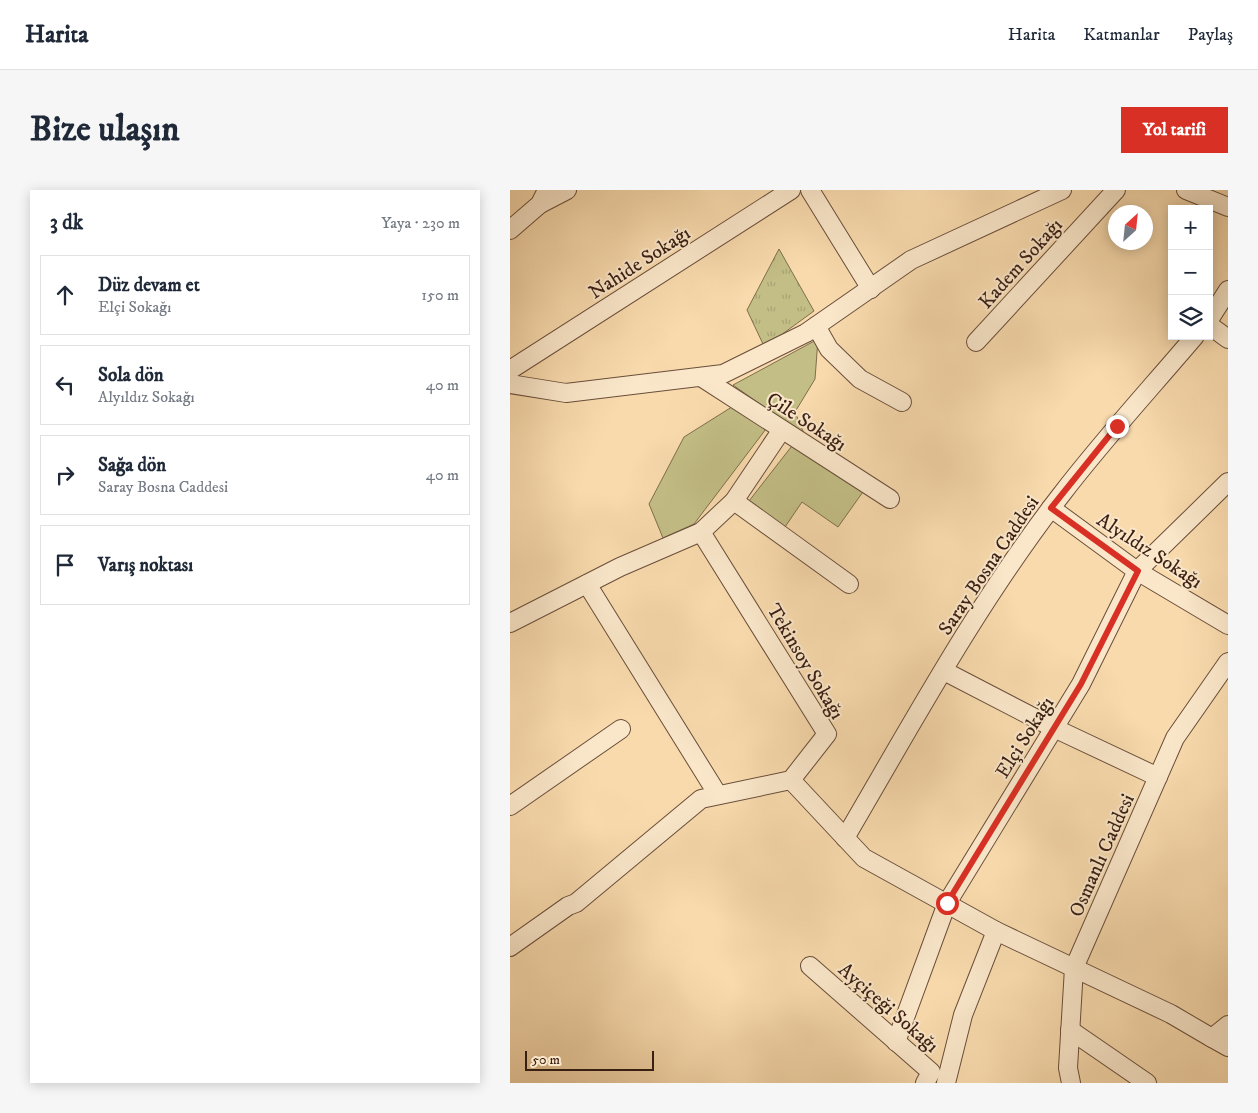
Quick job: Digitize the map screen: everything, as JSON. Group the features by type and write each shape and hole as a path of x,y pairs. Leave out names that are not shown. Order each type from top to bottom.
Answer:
{"street":[{"path":"510,230 543,197 567,190"},
{"name":"Nahide Sokağı","path":"510,370 791,190"},
{"path":"810,190 870,289"},
{"path":"510,384 566,393 723,374 816,326 911,260 1062,190"},
{"name":"Kadem Sokağı","path":"976,342 1116,190"},
{"path":"1193,191 1228,207"},
{"path":"1213,314 1228,290"},
{"path":"816,326 829,349 860,379 902,402"},
{"path":"1213,328 1228,339"},
{"name":"Saray Bosna Caddesi","path":"845,838 980,611 1051,508 1117,426 1192,340"},
{"name":"Çile Sokağı","path":"702,377 781,431 890,499"},
{"path":"510,623 620,567 701,532 734,502 781,431"},
{"name":"Elçi Sokağı","path":"896,1042 947,903 1081,684 1138,571 1228,482"},
{"path":"734,502 849,584"},
{"name":"Alyıldız Sokağı","path":"1051,508 1138,571 1228,625"},
{"name":"Tekinsoy Sokağı","path":"701,532 827,734 791,780"},
{"path":"587,584 718,796"},
{"name":"Osmanlı Caddesi","path":"1071,1083 1068,1068 1074,968 1175,738 1228,662"},
{"path":"944,671 1054,728 1158,777"},
{"path":"510,806 621,729"},
{"path":"510,946 568,906 576,903 701,799 791,780 864,858 996,931 1171,1014 1228,1047"},
{"path":"946,1083 963,1015 996,931"},
{"name":"Ayçiçeği Sokağı","path":"810,966 931,1072 925,1083"},
{"path":"1212,1038 1228,1025"},
{"path":"1070,1030 1147,1083"}],"green space":[{"path":"779,249 814,311 781,335 763,344 747,310"},
{"path":"818,339 815,379 795,412 805,436 733,385"},
{"path":"735,405 766,429 694,524 663,538 649,504 684,437"},
{"path":"795,442 865,489 838,527 802,502 785,527 749,501"}],"route":[{"path":"947,903 1081,684 1138,571 1051,508 1117,426"}]}
